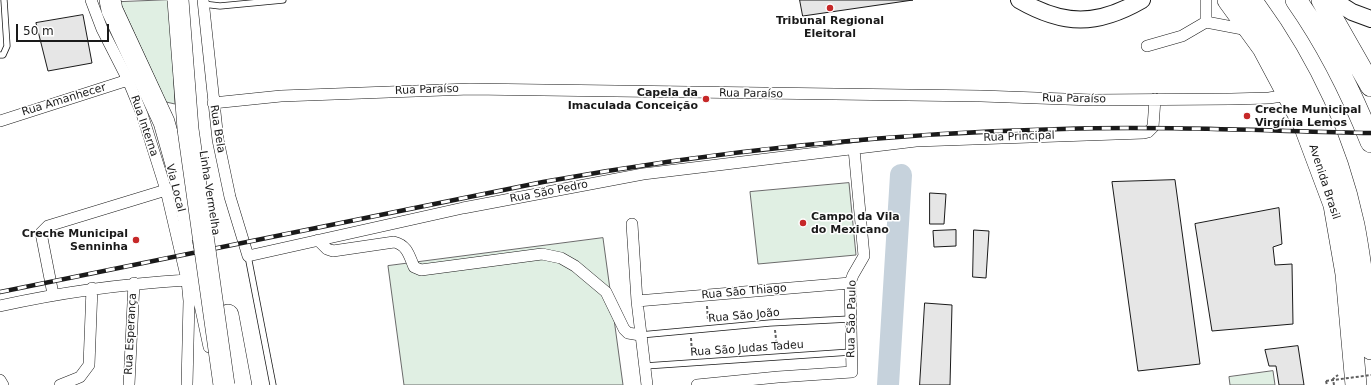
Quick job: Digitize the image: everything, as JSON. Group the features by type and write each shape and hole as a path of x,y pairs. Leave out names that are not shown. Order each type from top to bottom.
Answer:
{"highway":[{"path":"110,0 112,10 161,116 176,162 224,385"},
{"name":"Linha Vermelha","path":"178,0 188,129 224,385"},
{"name":"Avenida Brasil","path":"1228,0 1263,48 1304,125 1334,205 1346,274 1356,385"},
{"name":"Avenida Brasil","path":"1251,0 1262,15 1302,82 1318,117 1338,168 1347,198 1356,239 1371,349"},
{"path":"1296,0 1314,25 1332,59 1359,112 1371,142"},
{"path":"1322,0 1371,78"},
{"name":"Linha Vermelha","path":"198,1 200,138 241,385"}],"main road":[{"path":"1019,0 1056,17 1075,20 1102,18 1121,12 1142,0"},
{"path":"1333,0 1352,12 1371,19"}],"street":[{"name":"Rua Interna","path":"91,0 102,29 128,80 149,133 166,190 187,280 189,301 187,385"},
{"name":"Via Local","path":"103,0 108,17 157,124 164,146 177,192 215,385"},
{"path":"1206,0 1206,22"},
{"name":"Rua Bela","path":"198,1 218,140 230,197 248,256"},
{"path":"1147,46 1182,36 1206,22 1251,31"},
{"name":"Rua Amanhecer","path":"0,121 128,80"},
{"name":"Rua Paraíso","path":"213,103 281,96 470,89 981,96 1093,100 1231,100 1270,98 1288,95"},
{"name":"Rua Principal","path":"854,149 916,141 1144,133 1148,132 1153,127 1155,99"},
{"name":"Rua São Pedro","path":"248,256 536,194 637,175 854,149"},
{"name":"Rua São Paulo","path":"696,385 852,372 850,283 864,256 854,149"},
{"path":"53,294 41,233 43,229 48,226 166,190"},
{"path":"632,224 640,335 647,385"},
{"path":"318,240 332,251 394,242 400,243 406,247 414,267 421,270 542,254 561,258 575,266 606,292 624,329 628,333 640,335"},
{"path":"0,306 53,294 92,288 134,283 187,280"},
{"name":"Rua Esperança","path":"129,385 134,283"},
{"name":"Rua São Thiago","path":"637,301 850,283"},
{"path":"60,385 80,377 89,365 92,288"},
{"path":"0,380 3,385"}],"lane":[{"path":"0,55 3,55 7,46 4,0"},
{"path":"198,1 220,6 283,0"},
{"path":"248,256 273,385"},
{"name":"Rua São João","path":"640,335 708,330 770,323 850,319"},
{"name":"Rua São Judas Tadeu","path":"645,366 851,352"}],"path":[{"path":"707,295 708,330"},
{"path":"1327,385 1326,382 1371,375"}],"green space":[{"path":"170,0 175,104 166,102 120,2"},
{"name":"Campo da Vila do Mexicano","path":"849,183 856,255 758,264 750,192"},
{"path":"603,238 623,385 404,385 388,266"},
{"path":"1273,371 1275,385 1230,385 1229,377"}],"building":[{"name":"Tribunal Regional Eleitoral","path":"800,0 913,0 803,16"},
{"path":"83,15 92,63 48,71 36,23"},
{"path":"1175,180 1200,364 1138,371 1112,182"},
{"path":"930,193 946,194 944,224 930,224"},
{"path":"1279,208 1282,244 1273,247 1275,265 1292,264 1293,324 1212,331 1195,224"},
{"path":"956,230 956,246 934,247 933,231"},
{"path":"974,230 989,231 986,278 973,277"},
{"path":"925,303 952,305 950,385 920,385"},
{"path":"1298,346 1304,385 1279,385 1276,366 1269,366 1265,350"}],"waterway":[{"path":"888,385 901,175"}],"railway":[{"path":"0,292 543,182 672,161 802,145 867,139 997,131 1101,128 1178,128 1371,133"}],"place":[{"name":"Tribunal Regional Eleitoral","path":"830,8"},
{"name":"Capela da Imaculada Conceição","path":"706,99"},
{"name":"Creche Municipal Virgínia Lemos","path":"1247,116"},
{"name":"Campo da Vila do Mexicano","path":"803,223"},
{"name":"Creche Municipal Senninha","path":"136,240"}]}
